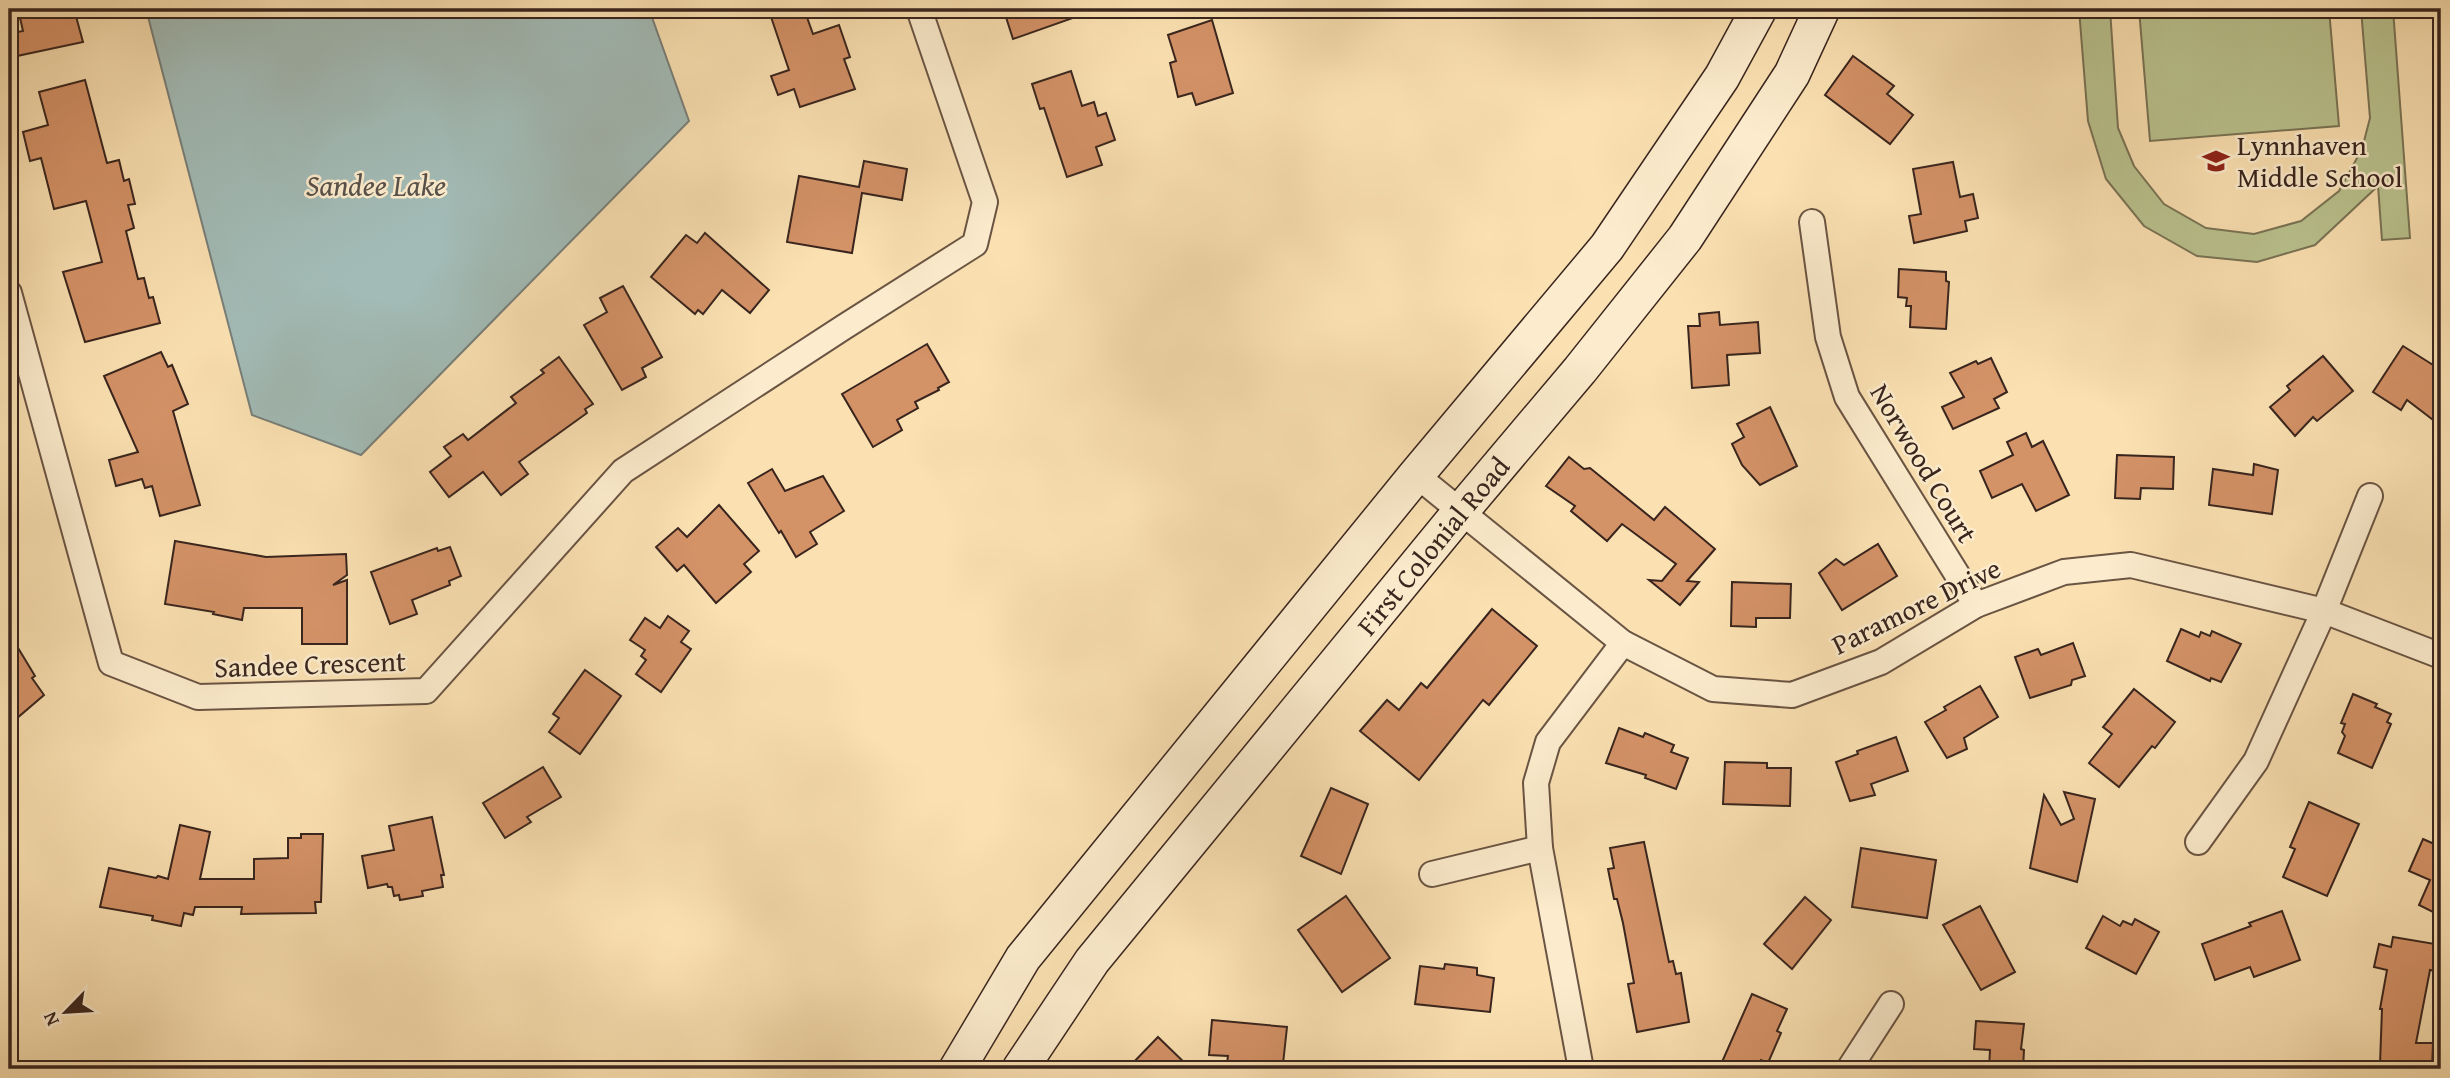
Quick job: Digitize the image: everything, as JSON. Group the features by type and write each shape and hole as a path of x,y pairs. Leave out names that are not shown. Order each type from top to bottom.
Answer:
{"main road":[{"name":"First Colonial Road","path":"957,1069 1023,958 1416,475 1607,247 1722,77 1759,9"},
{"name":"First Colonial Road","path":"1020,1069 1092,961 1580,370 1685,238 1792,74 1822,9"}],"street":[{"name":"Sandee Crescent","path":"9,293 111,663 198,697 426,691 623,471 975,244 985,202 919,9"},
{"name":"Norwood Court","path":"1812,222 1828,337 1847,397 1976,605"},
{"name":"Paramore Drive","path":"1416,475 1623,643 1713,689 1792,695 1881,662 1976,605 2063,572 2131,565 2324,611 2441,656"},
{"path":"2198,842 2256,761 2324,611 2371,496"},
{"path":"1581,1069 1540,848 1536,783 1548,743 1623,643"},
{"path":"1432,874 1540,848"},
{"path":"1849,1069 1891,1004"}],"path":[{"path":"2393,13 2409,9"}],"green space":[{"path":"2079,9 2110,9 2118,128 2134,166 2164,204 2206,228 2254,234 2301,221 2339,191 2362,149 2370,118 2361,9 2393,9 2410,238 2382,240 2378,186 2315,245 2257,262 2197,256 2144,226 2106,179 2088,121"},
{"path":"2139,9 2329,9 2339,126 2150,141"}],"water":[{"name":"Sandee Lake","path":"146,9 649,9 689,121 361,455 252,415"}],"building":[{"path":"18,9 74,9 83,42 17,56 12,33 23,31"},
{"path":"795,9 804,9 813,34 839,25 850,57 844,59 855,89 800,107 794,89 778,95 771,76 789,70 771,17"},
{"path":"1019,9 1089,9 1090,12 1013,39 1005,14"},
{"path":"1212,20 1233,93 1196,105 1192,93 1178,97 1170,63 1176,61 1168,35"},
{"path":"1853,56 1894,86 1887,94 1913,115 1890,144 1825,95"},
{"path":"1071,71 1082,106 1094,102 1098,116 1106,113 1115,140 1096,147 1102,165 1067,177 1044,108 1040,109 1032,84"},
{"path":"85,80 107,163 119,160 124,181 129,179 135,204 128,205 134,228 126,231 138,279 144,278 149,298 153,297 160,323 85,342 63,272 102,262 86,201 54,209 41,158 30,161 23,132 48,125 39,92"},
{"path":"864,161 907,169 902,200 862,193 852,253 787,242 799,176 859,187"},
{"path":"1953,162 1960,197 1973,194 1978,218 1965,221 1967,231 1914,243 1909,216 1921,214 1913,169"},
{"path":"705,233 769,290 750,313 722,290 703,314 698,310 695,314 651,277 686,235 697,243"},
{"path":"1899,269 1946,272 1946,281 1949,282 1946,329 1910,327 1911,306 1906,306 1907,298 1898,297"},
{"path":"623,286 662,357 642,368 646,377 622,390 584,325 607,312 600,298"},
{"path":"1719,312 1720,325 1758,322 1760,353 1727,355 1729,385 1692,388 1688,326 1700,326 1699,314"},
{"path":"927,344 949,382 915,402 918,408 897,420 902,430 873,447 842,394"},
{"path":"2403,346 2441,370 2441,426 2407,400 2401,410 2373,392"},
{"path":"161,352 168,367 172,365 188,404 173,411 200,505 160,516 152,486 145,488 142,479 116,486 109,460 138,452 104,376"},
{"path":"2323,356 2353,391 2317,421 2313,417 2295,436 2270,407 2290,390 2287,386"},
{"path":"559,357 593,404 585,409 587,413 519,462 528,474 501,495 483,472 449,497 430,472 451,456 444,447 463,434 468,440 516,403 511,397 544,373 541,370"},
{"path":"1991,358 2007,392 1994,399 1999,408 1953,429 1942,407 1964,397 1950,373 1976,361 1978,364"},
{"path":"1770,407 1797,466 1760,485 1742,465 1732,444 1744,437 1737,424"},
{"path":"2026,433 2032,447 2043,441 2069,495 2036,511 2022,484 1992,498 1980,471 2013,455 2007,442"},
{"path":"2117,455 2174,457 2173,489 2141,488 2140,499 2115,498"},
{"path":"1569,457 1584,469 1590,468 1654,520 1665,507 1715,549 1687,581 1699,582 1680,605 1649,580 1662,581 1676,564 1622,524 1607,541 1571,511 1575,506 1546,486"},
{"path":"2254,464 2278,470 2272,514 2209,505 2213,469 2253,475"},
{"path":"772,469 785,491 823,476 844,511 810,532 817,544 796,557 748,483"},
{"path":"719,505 759,551 744,564 751,572 716,603 684,565 677,571 656,547 678,528 687,537"},
{"path":"175,541 266,557 346,554 347,575 333,585 347,580 347,644 302,644 302,608 244,608 242,620 213,614 214,612 165,604"},
{"path":"1878,544 1897,576 1842,610 1819,573 1836,559 1844,565"},
{"path":"450,547 461,576 449,581 450,585 412,600 417,614 390,624 371,572 437,548 438,551"},
{"path":"1732,582 1791,584 1790,618 1756,618 1756,627 1731,626"},
{"path":"1492,609 1537,646 1489,705 1483,700 1419,780 1360,731 1387,700 1399,710 1421,683 1427,688"},
{"path":"668,616 689,631 681,642 691,649 661,692 636,674 646,660 641,656 645,650 630,640 645,618 660,628"},
{"path":"2181,629 2199,637 2201,632 2210,636 2212,631 2241,644 2221,682 2211,678 2210,681 2167,661"},
{"path":"9,633 44,695 9,725"},
{"path":"2073,643 2085,676 2072,680 2071,685 2030,698 2015,657 2038,649 2041,655"},
{"path":"585,670 621,696 580,754 549,732 559,718 553,714"},
{"path":"1980,686 1998,717 1964,738 1967,749 1947,758 1925,722 1946,710 1944,707"},
{"path":"2134,689 2175,722 2119,787 2089,763 2112,734 2103,727"},
{"path":"2353,694 2377,704 2375,707 2391,714 2387,722 2391,724 2372,768 2338,753 2345,736 2342,732 2345,724 2341,723"},
{"path":"1619,728 1643,737 1645,733 1674,745 1671,752 1688,758 1676,789 1645,778 1646,775 1606,763"},
{"path":"1896,737 1908,771 1871,784 1875,795 1850,801 1836,762"},
{"path":"1725,762 1767,763 1767,768 1791,768 1790,806 1723,804"},
{"path":"543,767 561,797 527,817 531,822 505,838 483,803"},
{"path":"1331,788 1368,804 1341,874 1301,856"},
{"path":"2064,792 2095,799 2077,882 2030,868 2044,795 2061,825 2074,819"},
{"path":"2309,802 2359,824 2327,896 2283,877 2295,849 2290,847"},
{"path":"432,817 444,875 441,875 443,887 422,891 423,896 400,900 399,895 394,896 392,887 387,884 368,888 362,856 394,850 389,826"},
{"path":"180,825 210,832 200,879 254,879 254,859 288,858 288,838 301,838 301,834 323,834 321,902 315,902 316,913 241,914 242,907 195,907 193,915 184,913 181,926 152,920 153,916 100,907 109,868 168,879"},
{"path":"2423,839 2441,847 2441,916 2419,905 2430,880 2409,871"},
{"path":"1644,842 1669,962 1673,961 1676,974 1681,973 1689,1022 1637,1032 1628,984 1634,983 1623,923 1617,899 1614,899 1608,869 1614,868 1610,848"},
{"path":"1861,848 1936,860 1927,918 1852,907"},
{"path":"1346,896 1390,958 1342,992 1298,930"},
{"path":"1805,897 1831,920 1792,969 1764,944"},
{"path":"1980,906 2015,972 1981,990 1943,925"},
{"path":"2282,911 2300,960 2254,977 2250,967 2215,980 2202,944"},
{"path":"2103,916 2120,926 2123,921 2132,925 2135,919 2159,932 2136,974 2086,948"},
{"path":"2393,937 2441,945 2441,972 2430,970 2416,1043 2433,1043 2432,1069 2393,1069 2394,1065 2380,1064 2380,1009 2387,970 2374,967 2379,944 2391,947"},
{"path":"1445,964 1477,968 1477,975 1494,978 1490,1012 1415,1004 1420,966 1444,969"},
{"path":"1752,994 1787,1009 1777,1031 1781,1033 1768,1063 1761,1060 1757,1069 1738,1069 1722,1062"},
{"path":"1212,1020 1287,1027 1283,1064 1227,1063 1228,1056 1209,1055"},
{"path":"1976,1021 2024,1024 2021,1049 2024,1050 2023,1069 1989,1069 1990,1050 1974,1049"},
{"path":"1158,1037 1191,1069 1127,1069"}],"place":[{"name":"Lynnhaven Middle School","path":"2216,161"}]}
